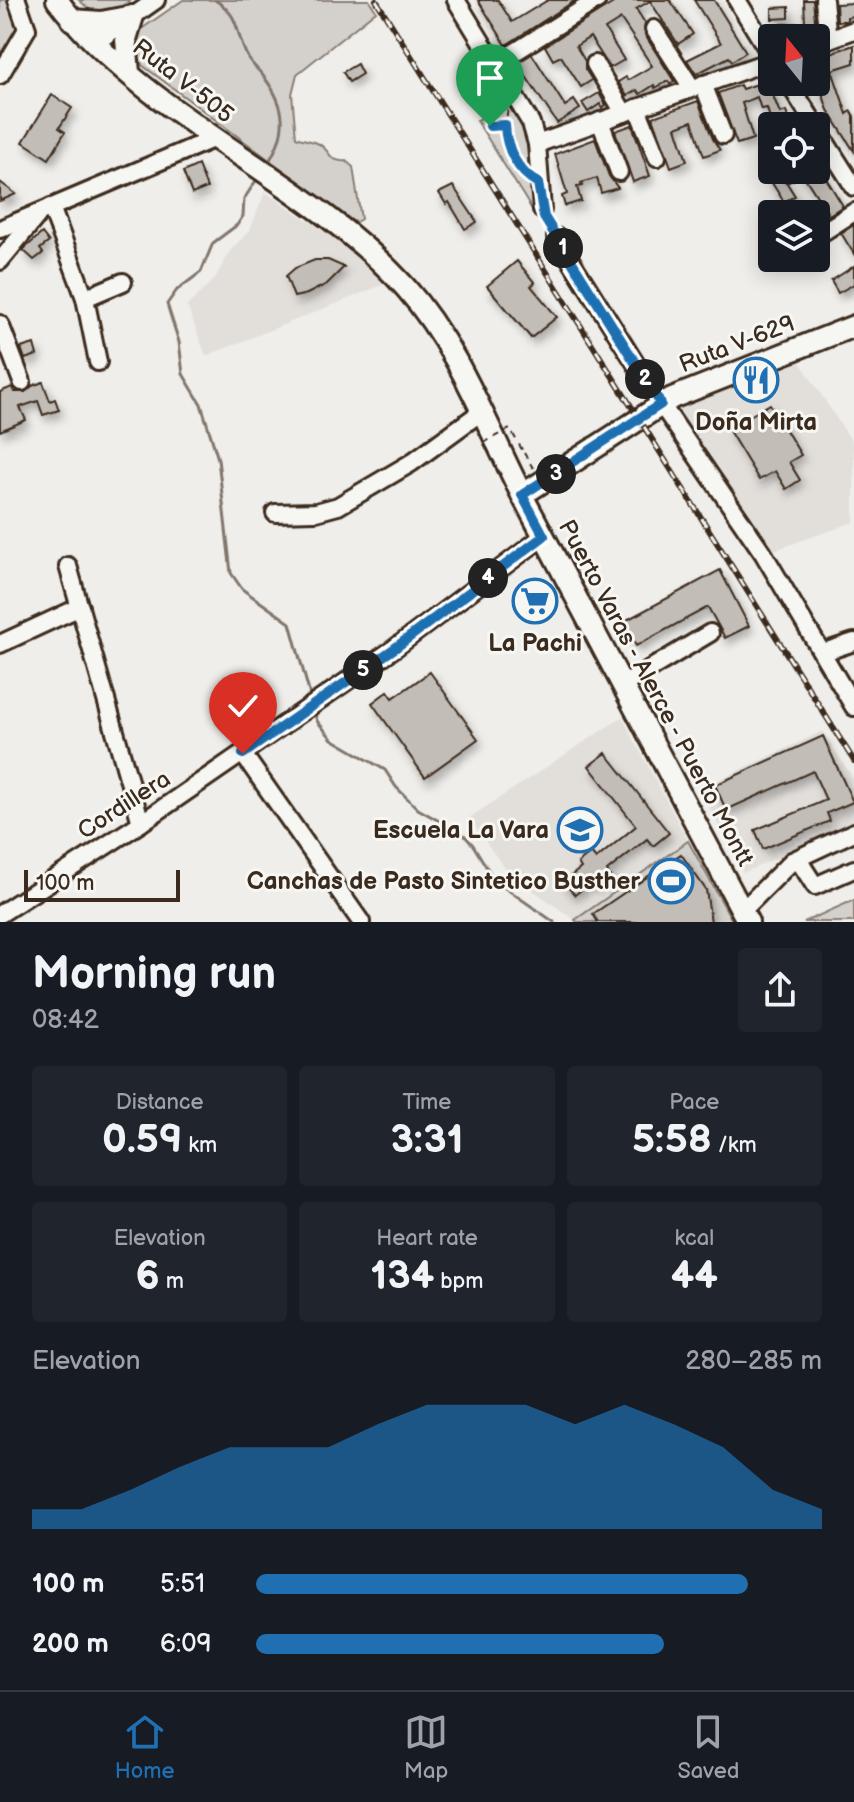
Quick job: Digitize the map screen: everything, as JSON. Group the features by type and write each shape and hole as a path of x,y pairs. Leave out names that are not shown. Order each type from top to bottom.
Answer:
{"main road":[{"name":"Ruta V-505","path":"57,0 72,20 129,73 249,163"},
{"path":"72,20 101,22 133,16 126,39 129,73"},
{"name":"Puerto Varas - Alerce - Puerto Montt","path":"249,163 375,255 408,291 437,331 745,916"},
{"name":"Ruta V-629","path":"522,495 681,393 854,326"}],"street":[{"path":"2,67 27,29 17,0"},
{"path":"95,43 156,0"},
{"path":"456,0 531,123 537,144 542,210"},
{"path":"496,64 597,0"},
{"path":"737,0 758,35"},
{"path":"823,24 824,0"},
{"path":"654,29 697,86 723,135"},
{"path":"830,39 854,30"},
{"path":"537,144 758,63"},
{"path":"595,64 630,110 657,157"},
{"path":"600,121 619,172"},
{"path":"0,229 215,138"},
{"path":"830,160 854,187"},
{"path":"0,219 25,209 46,209"},
{"path":"0,261 46,209"},
{"path":"46,209 85,298 98,362"},
{"path":"830,227 854,212"},
{"path":"556,237 661,404 763,553 854,707"},
{"path":"85,298 123,282"},
{"path":"0,324 22,382"},
{"path":"275,513 316,512 338,506 411,463 481,412"},
{"name":"Cordillera","path":"0,914 243,754 395,648 544,536"},
{"path":"68,566 141,823"},
{"path":"0,644 80,607"},
{"path":"623,685 710,633"},
{"path":"824,652 854,642"},
{"path":"243,754 361,922"},
{"path":"745,916 792,861 854,832"},
{"path":"792,861 801,864 815,886 854,869"}],"path":[{"path":"515,95 507,111 505,125 509,151 528,176 538,183"},
{"path":"485,120 488,126 531,123"},
{"path":"501,475 484,442 510,429 542,483"}],"shaded area":[{"path":"0,0 13,0 23,26 0,64"},
{"path":"79,0 131,0 116,10 94,14"},
{"path":"183,0 369,0 376,11 297,74 292,94 296,137 317,143 336,160 346,161 353,167 361,219 356,222 350,220 142,65 136,51 137,34"},
{"path":"511,97 530,133 536,216 477,121"},
{"path":"265,192 368,260 390,282 206,356 187,306 214,280 231,250 250,230"},
{"path":"798,359 854,445 854,522 775,550 673,405"},
{"name":"Escuela La Vara","path":"622,717 688,841 575,920 514,877 469,818"},
{"path":"823,731 854,780 854,824 743,873 700,789"},
{"name":"Canchas de Pasto Sintetico Busther","path":"688,841 733,922 575,920"},
{"path":"854,900 854,922 804,922"}],"building":[{"path":"478,0 498,0 512,22 548,0 576,0 506,45"},
{"path":"618,0 670,0 693,34 678,44 650,1 636,9 645,23 645,35 674,81 670,84 668,81 640,94 637,90 627,96 618,82 626,77 628,80 652,66 621,19 605,29 624,60 610,68 590,37 576,46 592,80 581,87 561,56 553,60 545,46"},
{"path":"694,0 714,0 746,52 732,61 729,57 696,74 687,60 721,43"},
{"path":"804,0 813,0 815,24 782,24 805,23"},
{"path":"854,3 854,16 847,17 847,21 837,21 836,4"},
{"path":"789,7 789,18 772,19 772,8"},
{"path":"854,45 854,63 832,70 847,114 851,111 854,116 854,151 828,110 823,96 830,96 830,53"},
{"path":"532,54 565,106 574,100 580,109 557,123 517,63"},
{"path":"357,64 362,74 349,82 343,72"},
{"path":"758,84 758,96 773,96 780,112 761,109 757,97 742,103 753,139 737,144 718,93 740,85 742,89"},
{"path":"599,93 606,105 602,108 600,104 588,112 582,103"},
{"path":"52,95 72,108 59,128 65,132 49,159 23,142"},
{"path":"698,101 720,150 704,156 692,121 676,127 687,161 671,167 653,117"},
{"path":"632,125 650,176 633,182 615,131"},
{"path":"595,139 609,176 618,188 601,193 597,178 581,183 582,186 577,187 581,201 565,206 562,196 567,194 555,154"},
{"path":"198,165 207,188 192,194 183,172"},
{"path":"0,182 16,194 0,201"},
{"path":"773,184 788,184 795,196 783,200"},
{"path":"809,184 830,184 843,206 830,214 830,200 819,200"},
{"path":"453,186 477,222 465,229 449,202 446,204 439,193"},
{"path":"854,225 854,254 841,233"},
{"path":"42,233 49,242 40,249 43,253 34,260 23,250"},
{"path":"315,260 328,260 344,267 327,284 294,297 286,276 295,268"},
{"path":"517,261 535,283 531,286 557,317 531,338 487,286"},
{"path":"854,266 854,284 838,293 831,281"},
{"path":"34,344 37,355 25,359 21,348"},
{"path":"43,382 50,401 55,399 59,410 43,415 38,401 20,407 26,420 0,431 0,392 12,387 14,392 25,392"},
{"path":"770,404 801,455 789,462 800,480 786,489 775,471 759,480 728,429"},
{"path":"720,570 749,626 725,638 708,607 636,646 623,622"},
{"path":"430,672 478,739 425,777 372,703 388,691 393,698"},
{"path":"823,736 853,802 827,813 830,821 763,849 755,830 826,800 813,771 726,810 715,785"},
{"path":"606,753 669,833 653,846 647,839 607,871 610,876 597,886 592,881 575,895 563,882 581,868 578,863 591,853 596,859 636,826 589,766"},
{"name":"Canchas de Pasto Sintetico Busther","path":"681,854 706,890 711,922 598,922 593,914"}],"waterway":[{"path":"215,0 234,19 248,58 272,88 281,109 282,130 268,163"},
{"path":"259,176 244,199 243,216 237,225 213,243 201,272 177,290 167,304 179,342 183,374 201,404 218,459 231,573 242,589 290,623 311,699"},
{"path":"314,710 317,721 332,739 385,770 396,787 418,809 464,835 495,881 554,922"}],"railway":[{"path":"376,0 854,761"}],"place":[{"name":"Doña Mirta","path":"756,380"},
{"name":"La Pachi","path":"535,601"},
{"name":"Escuela La Vara","path":"580,830"},
{"name":"Canchas de Pasto Sintetico Busther","path":"671,881"}],"route":[{"path":"243,754 395,648 544,536 522,495 661,404 544,217 538,183 528,176 509,151 505,125 490,126"}]}
